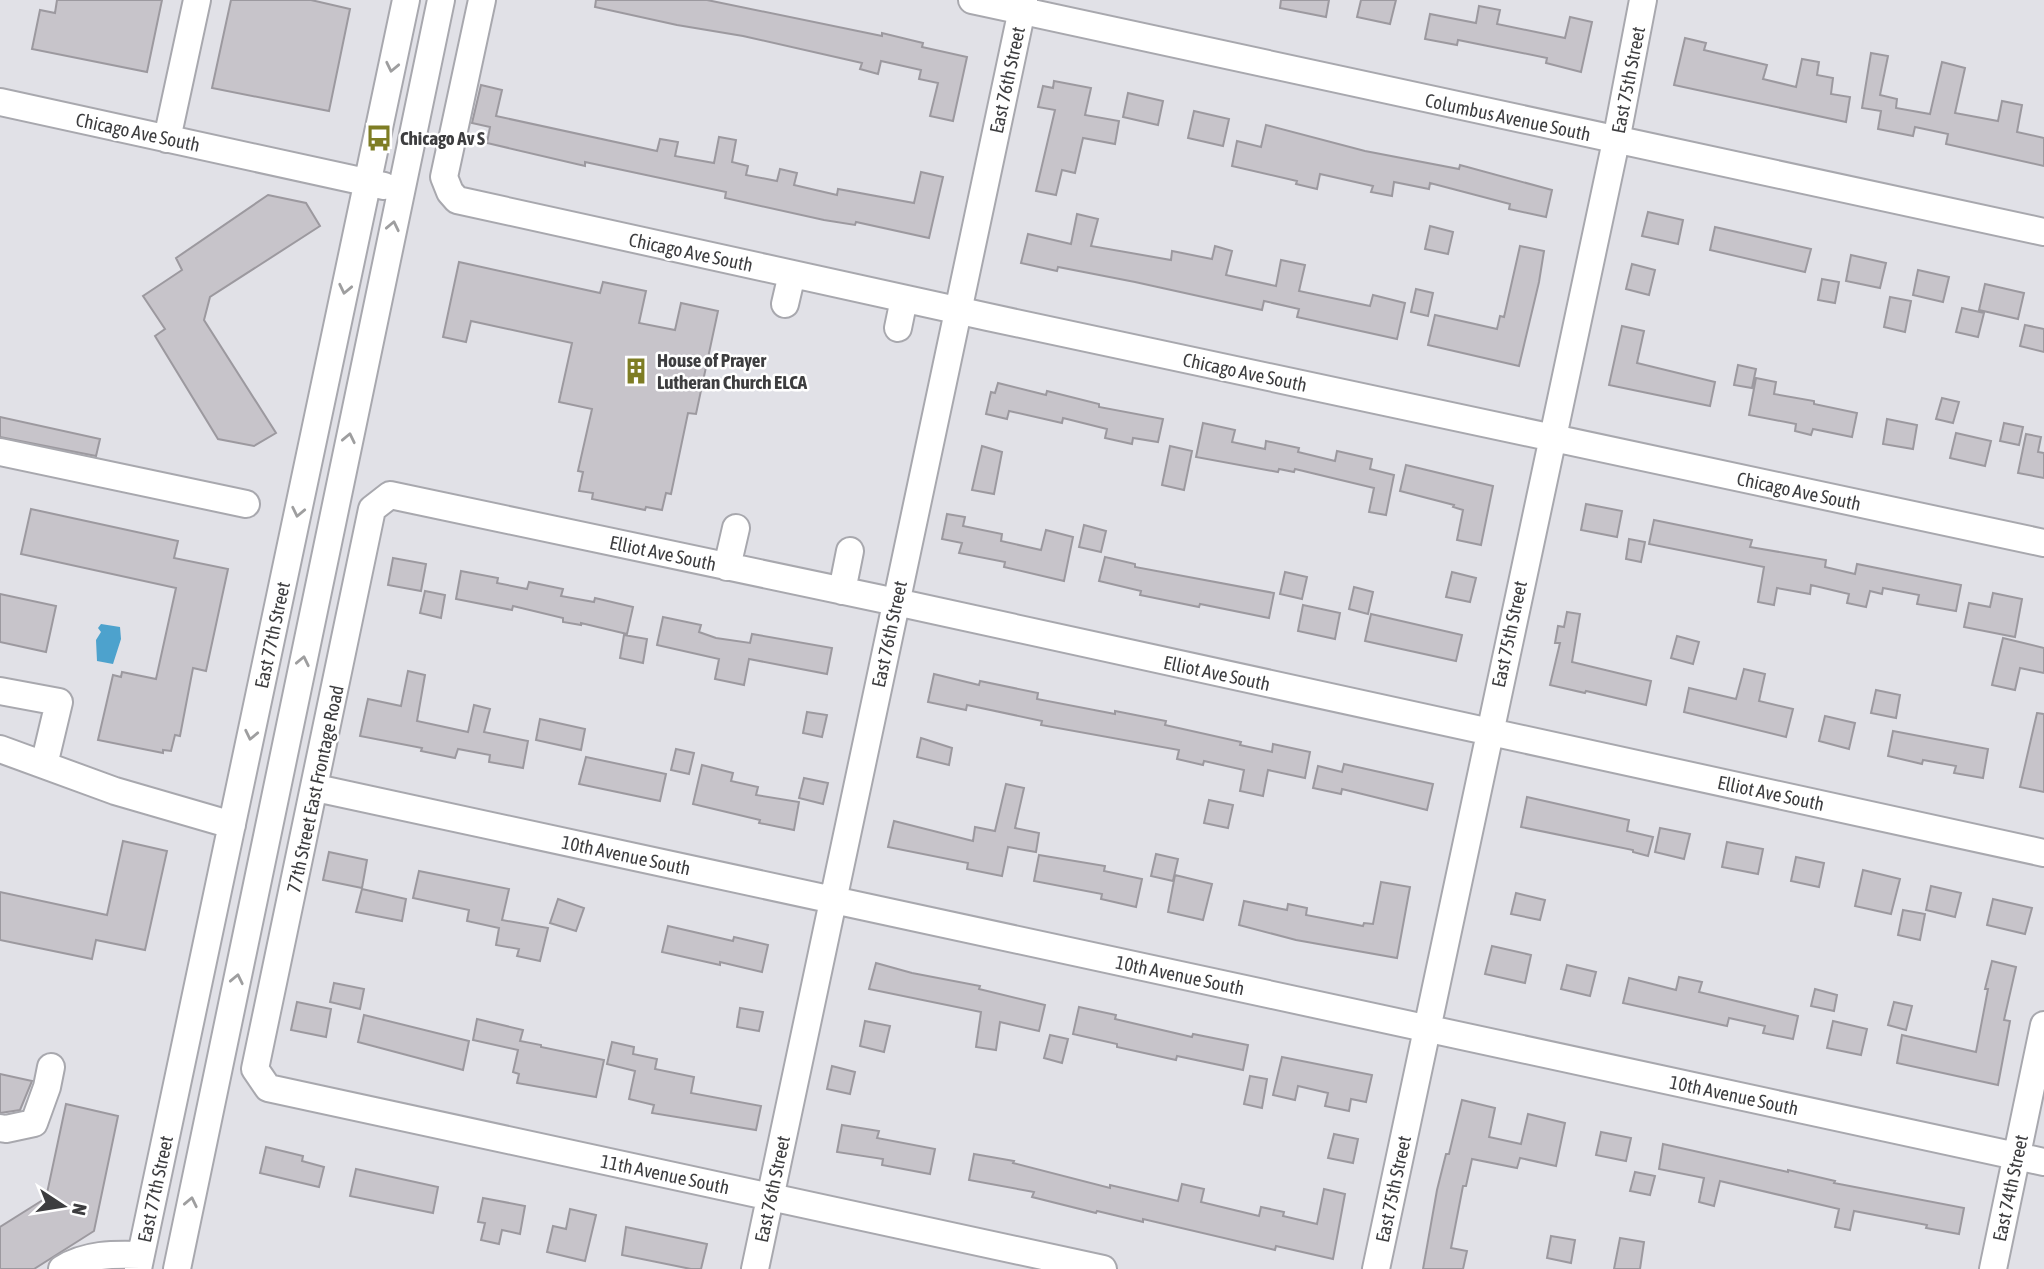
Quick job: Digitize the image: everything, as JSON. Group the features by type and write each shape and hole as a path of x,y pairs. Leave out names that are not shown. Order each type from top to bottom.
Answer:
{"street":[{"path":"167,139 197,0"},
{"name":"East 77th Street","path":"139,1262 406,0"},
{"name":"East 77th Street","path":"177,1269 440,0"},
{"name":"Chicago Ave South","path":"482,0 444,177 450,192 457,200 958,311 2044,543"},
{"name":"Columbus Avenue South","path":"972,0 1023,5 1616,141 2044,232"},
{"name":"East 75th Street","path":"1376,1269 1616,141 1643,0"},
{"name":"East 76th Street","path":"755,1269 1023,5"},
{"name":"Chicago Ave South","path":"0,102 400,189"},
{"path":"785,304 792,274"},
{"path":"898,328 904,299"},
{"path":"0,452 246,504"},
{"name":"Elliot Ave South","path":"390,495 2044,853"},
{"name":"77th Street East Frontage Road","path":"268,1088 255,1069 316,788 372,509 390,495"},
{"path":"727,567 736,528"},
{"path":"842,591 850,551"},
{"path":"0,691 59,702 44,765"},
{"path":"0,749 115,791 232,825"},
{"name":"10th Avenue South","path":"316,788 2044,1162"},
{"name":"East 74th Street","path":"1993,1269 2044,1025"},
{"path":"0,1128 34,1123 51,1067"},
{"name":"11th Avenue South","path":"268,1088 1103,1269"},
{"path":"62,1269 84,1258 100,1255 139,1262"}],"water":[{"path":"101,624 120,627 121,639 113,664 97,661 96,640 101,632 98,628"}],"building":[{"path":"57,0 162,0 147,72 32,49 40,10 55,13"},
{"path":"231,0 311,0 350,9 329,111 212,88"},
{"path":"596,0 707,0 882,36 882,33 923,43 922,47 967,57 953,121 930,116 938,83 919,79 921,70 881,61 878,74 860,69 862,63 595,7"},
{"path":"1281,0 1329,0 1326,17 1280,8"},
{"path":"1361,0 1396,0 1390,24 1357,17"},
{"path":"1479,6 1500,10 1497,24 1565,38 1570,17 1592,22 1581,72 1546,63 1547,58 1458,40 1457,45 1425,39 1430,14 1476,23"},
{"path":"1685,38 1706,43 1704,50 1767,65 1763,79 1796,87 1802,59 1819,62 1817,75 1833,78 1831,94 1850,97 1846,122 1674,85"},
{"path":"1871,53 1888,56 1880,95 1897,99 1896,108 1930,114 1942,62 1965,68 1955,113 1998,121 2002,101 2022,105 2017,132 2044,138 2044,166 1946,144 1948,134 1915,127 1913,136 1878,129 1881,111 1862,108"},
{"path":"1054,81 1091,88 1085,115 1119,121 1115,144 1083,138 1075,173 1062,170 1056,195 1036,191 1055,110 1038,107 1043,86 1053,88"},
{"path":"481,85 502,90 496,116 657,151 660,139 678,142 675,156 714,163 719,137 736,140 732,162 748,166 746,175 777,181 780,169 797,173 794,185 837,195 838,189 914,203 921,172 943,177 929,238 856,222 855,225 824,220 725,198 726,192 585,162 585,166 487,143 490,127 472,123"},
{"path":"1128,93 1163,101 1158,125 1123,117"},
{"path":"1194,111 1229,119 1223,146 1188,138"},
{"path":"1266,125 1365,151 1459,169 1460,165 1552,190 1546,217 1509,209 1510,204 1430,183 1429,189 1394,182 1392,196 1371,192 1373,186 1320,174 1317,189 1296,184 1297,181 1232,166 1237,141 1261,147"},
{"path":"268,195 306,203 320,226 210,297 204,320 276,433 254,446 218,439 155,336 165,329 143,296 182,270 176,258"},
{"path":"1648,212 1683,220 1678,244 1642,236"},
{"path":"1077,214 1098,219 1091,246 1171,260 1172,251 1212,259 1215,246 1232,251 1226,275 1276,286 1281,260 1305,265 1299,291 1370,306 1373,295 1405,303 1397,339 1297,317 1299,309 1264,301 1262,310 1135,282 1058,267 1057,271 1021,263 1028,234 1071,244"},
{"path":"1430,226 1453,232 1448,254 1425,249"},
{"path":"1715,227 1811,249 1805,272 1710,250"},
{"path":"1520,246 1544,251 1519,366 1428,345 1435,315 1497,329 1500,316 1504,317"},
{"path":"1851,255 1886,263 1880,288 1846,281"},
{"name":"House of Prayer Lutheran Church ELCA","path":"459,262 600,293 603,282 646,291 639,323 675,330 681,303 718,311 696,414 688,413 671,494 666,493 662,510 646,507 645,510 592,499 593,493 579,491 583,472 578,471 592,409 559,402 572,343 471,321 466,342 443,337"},
{"path":"1632,264 1655,270 1649,295 1626,289"},
{"path":"1918,270 1949,277 1943,302 1913,295"},
{"path":"1822,279 1839,282 1835,303 1818,300"},
{"path":"1985,284 2024,293 2018,319 1979,310"},
{"path":"1416,289 1433,293 1428,316 1411,312"},
{"path":"1890,297 1911,301 1905,332 1884,327"},
{"path":"1962,308 1984,313 1978,337 1956,332"},
{"path":"2025,325 2044,329 2044,352 2020,346"},
{"path":"1622,326 1644,331 1637,363 1715,382 1710,406 1609,385"},
{"path":"1738,365 1756,369 1752,388 1734,385"},
{"path":"1756,378 1776,382 1774,394 1814,401 1814,404 1857,413 1852,437 1813,429 1811,435 1795,431 1796,424 1749,415"},
{"path":"998,383 1046,395 1047,391 1099,404 1099,407 1163,419 1158,442 1133,438 1132,444 1105,438 1107,429 1063,418 1062,423 1009,411 1007,419 986,414 991,392 995,393"},
{"path":"1942,398 1959,402 1953,423 1936,419"},
{"path":"0,417 100,439 96,456 0,437"},
{"path":"1887,419 1917,425 1913,449 1883,444"},
{"path":"1203,423 1235,430 1232,442 1265,449 1266,441 1299,448 1298,452 1335,461 1337,451 1372,459 1370,469 1394,475 1386,515 1369,512 1374,488 1295,469 1294,472 1279,469 1278,472 1196,457"},
{"path":"2004,423 2023,427 2019,445 2000,441"},
{"path":"1956,433 1991,441 1985,466 1950,458"},
{"path":"2026,434 2041,437 2038,452 2044,453 2044,478 2018,473"},
{"path":"982,446 1002,452 994,494 972,490"},
{"path":"1170,446 1192,451 1184,490 1162,485"},
{"path":"1406,465 1493,486 1481,545 1457,540 1463,510 1453,507 1454,505 1400,491"},
{"path":"1586,504 1622,511 1617,537 1581,530"},
{"path":"31,509 178,541 174,558 228,569 206,671 193,668 180,736 175,735 171,751 163,750 163,753 98,740 113,675 121,677 122,672 156,679 176,588 21,554"},
{"path":"947,514 965,517 963,526 1002,534 1001,541 1041,550 1046,530 1073,537 1064,581 1004,567 1005,562 959,553 962,543 942,539"},
{"path":"1654,520 1752,540 1750,547 1826,560 1825,567 1855,574 1857,564 1961,585 1956,611 1917,604 1919,595 1883,588 1882,594 1870,591 1866,607 1847,603 1849,594 1811,585 1810,594 1777,588 1774,605 1758,602 1764,567 1649,544"},
{"path":"1084,525 1106,531 1101,552 1079,547"},
{"path":"1629,539 1645,542 1641,562 1626,559"},
{"path":"1105,557 1135,564 1135,567 1274,593 1269,618 1140,595 1141,591 1099,581"},
{"path":"393,558 426,564 421,591 388,585"},
{"path":"461,571 498,578 497,583 527,589 529,582 563,589 561,596 594,602 595,598 633,607 627,634 581,623 563,622 563,618 513,606 512,610 456,599"},
{"path":"1285,572 1307,577 1302,599 1280,594"},
{"path":"1452,572 1476,578 1470,602 1446,597"},
{"path":"1354,587 1373,592 1368,614 1349,609"},
{"path":"425,591 445,595 441,618 420,613"},
{"path":"1993,593 2022,599 2015,637 1964,627 1969,603 1990,607"},
{"path":"0,594 56,606 46,652 0,642"},
{"path":"1303,605 1340,613 1335,639 1298,631"},
{"path":"1567,612 1580,614 1572,662 1651,681 1646,705 1550,685 1560,643 1555,643 1558,626 1564,627"},
{"path":"1371,614 1462,635 1456,661 1365,641"},
{"path":"663,617 701,625 699,632 716,638 750,643 752,634 832,648 827,674 749,659 744,685 715,679 719,659 657,645"},
{"path":"624,635 647,639 643,663 620,658"},
{"path":"1677,636 1699,642 1693,664 1671,658"},
{"path":"2003,638 2044,648 2044,673 2020,668 2015,690 1992,685"},
{"path":"1744,669 1765,674 1759,701 1793,709 1786,737 1684,712 1689,688 1736,699"},
{"path":"408,671 425,675 417,721 468,732 474,705 490,709 484,732 528,741 523,768 489,762 490,755 458,749 455,758 421,751 422,748 360,736 368,699 401,706"},
{"path":"934,674 979,685 980,681 1038,693 1037,699 1166,721 1165,725 1241,742 1240,745 1272,752 1273,744 1310,752 1305,778 1268,770 1263,796 1240,791 1244,770 1204,761 1203,765 1177,759 1179,750 1041,725 1042,721 967,705 966,710 928,702"},
{"path":"1876,690 1900,695 1896,718 1871,713"},
{"path":"807,712 827,715 822,737 803,733"},
{"path":"2037,713 2044,714 2044,792 2020,787"},
{"path":"1825,716 1855,723 1849,749 1819,741"},
{"path":"540,719 585,729 581,750 536,740"},
{"path":"1893,731 1988,749 1983,778 1954,773 1956,766 1923,760 1922,764 1888,756"},
{"path":"921,738 952,748 949,765 917,757"},
{"path":"676,749 694,753 689,774 671,770"},
{"path":"586,757 666,774 660,801 579,784"},
{"path":"1344,764 1433,784 1427,810 1342,789 1341,794 1313,788 1318,766 1342,772"},
{"path":"702,765 733,773 731,781 758,787 756,795 799,802 794,830 693,804"},
{"path":"804,778 828,783 823,804 799,798"},
{"path":"1006,784 1024,788 1015,828 1039,833 1036,852 1008,847 1002,876 967,869 968,863 888,847 894,821 973,841 975,827 995,831"},
{"path":"1527,797 1629,820 1627,831 1653,837 1648,856 1633,850 1521,827"},
{"path":"1209,800 1233,805 1228,828 1204,823"},
{"path":"1660,828 1690,834 1684,859 1655,852"},
{"path":"123,841 167,851 145,950 96,940 92,959 0,940 0,892 107,915"},
{"path":"1727,842 1763,849 1758,874 1722,867"},
{"path":"329,852 367,860 362,888 323,880"},
{"path":"1156,854 1178,859 1173,881 1151,876"},
{"path":"1039,855 1105,866 1104,871 1142,879 1136,907 1101,899 1102,894 1034,881"},
{"path":"1796,857 1824,863 1819,887 1791,881"},
{"path":"1863,870 1900,879 1891,914 1855,906"},
{"path":"419,871 509,889 502,920 548,928 540,961 517,956 519,949 496,945 499,928 467,921 469,910 413,898"},
{"path":"1175,875 1212,884 1203,920 1168,912"},
{"path":"1381,882 1410,887 1397,958 1296,940 1239,925 1244,901 1287,910 1288,904 1307,908 1306,915 1363,926 1364,923 1373,924"},
{"path":"1931,886 1961,893 1955,917 1926,910"},
{"path":"362,889 406,899 402,921 356,912"},
{"path":"1516,893 1545,900 1540,920 1511,914"},
{"path":"558,899 584,908 576,931 550,923"},
{"path":"1993,899 2032,908 2025,934 1987,925"},
{"path":"1903,910 1925,914 1920,940 1898,935"},
{"path":"668,926 733,941 734,937 768,945 762,972 662,952"},
{"path":"1492,946 1531,955 1525,983 1485,974"},
{"path":"1992,961 2016,967 2004,1020 2010,1021 1998,1085 1897,1063 1902,1035 1976,1052"},
{"path":"876,963 980,986 979,989 1045,1005 1039,1031 1000,1022 996,1050 976,1047 981,1012 869,989"},
{"path":"1567,965 1596,972 1590,996 1561,989"},
{"path":"1679,977 1702,982 1699,992 1798,1016 1793,1039 1763,1033 1765,1026 1729,1018 1727,1026 1623,1003 1629,978 1676,990"},
{"path":"334,983 364,989 360,1009 330,1002"},
{"path":"1815,989 1837,995 1834,1011 1811,1006"},
{"path":"297,1002 331,1009 326,1037 291,1030"},
{"path":"1894,1002 1912,1006 1906,1030 1888,1025"},
{"path":"1079,1007 1116,1015 1115,1019 1192,1037 1193,1034 1248,1045 1243,1070 1177,1056 1176,1060 1073,1034"},
{"path":"740,1008 763,1012 759,1031 737,1027"},
{"path":"364,1015 469,1041 463,1070 358,1042"},
{"path":"477,1019 523,1030 520,1041 604,1060 596,1097 517,1083 519,1074 513,1072 518,1050 473,1040"},
{"path":"865,1021 890,1026 884,1052 860,1046"},
{"path":"1833,1021 1867,1029 1861,1055 1827,1048"},
{"path":"1050,1035 1068,1039 1062,1063 1044,1058"},
{"path":"612,1042 634,1047 633,1054 657,1059 655,1069 694,1077 691,1093 761,1106 756,1130 652,1113 654,1105 629,1099 635,1071 607,1064"},
{"path":"1282,1057 1372,1075 1366,1102 1351,1099 1349,1111 1325,1106 1328,1093 1298,1086 1295,1100 1273,1095"},
{"path":"832,1066 855,1072 850,1094 827,1089"},
{"path":"0,1074 32,1081 20,1110 0,1113"},
{"path":"1250,1076 1267,1079 1262,1108 1244,1104"},
{"path":"1462,1100 1495,1108 1489,1137 1521,1144 1528,1114 1565,1123 1556,1166 1520,1158 1517,1168 1472,1159 1466,1186 1463,1186 1451,1248 1467,1251 1463,1269 1423,1269 1437,1190"},
{"path":"66,1104 118,1116 94,1231 34,1269 0,1269 0,1227 46,1198"},
{"path":"842,1125 879,1131 877,1138 935,1149 930,1174 882,1165 883,1159 837,1152"},
{"path":"1601,1132 1631,1138 1626,1161 1596,1155"},
{"path":"1334,1134 1358,1139 1353,1163 1328,1158"},
{"path":"1663,1144 1788,1170 1835,1181 1834,1183 1964,1208 1959,1234 1854,1211 1850,1230 1835,1227 1839,1209 1720,1181 1714,1206 1699,1202 1704,1178 1659,1169"},
{"path":"266,1147 303,1156 302,1161 324,1167 319,1187 260,1173"},
{"path":"974,1154 1014,1161 1013,1163 1110,1188 1110,1185 1178,1201 1182,1184 1204,1189 1201,1202 1259,1216 1261,1207 1284,1212 1283,1216 1317,1224 1324,1189 1345,1194 1333,1259 1276,1246 1275,1250 1143,1219 1143,1222 1097,1211 1096,1213 1032,1197 1034,1192 969,1180"},
{"path":"356,1169 438,1187 433,1213 350,1196"},
{"path":"1635,1172 1655,1176 1650,1195 1630,1191"},
{"path":"483,1198 525,1206 520,1234 502,1230 499,1244 481,1240 485,1223 478,1222"},
{"path":"570,1209 596,1215 585,1261 547,1252 553,1226 566,1229"},
{"path":"626,1227 707,1244 701,1269 622,1255"},
{"path":"1551,1236 1575,1240 1571,1263 1547,1258"},
{"path":"1620,1238 1644,1242 1640,1269 1614,1269"}],"place":[{"name":"Chicago Av S","path":"379,138"},
{"name":"House of Prayer Lutheran Church ELCA","path":"636,371"}]}
